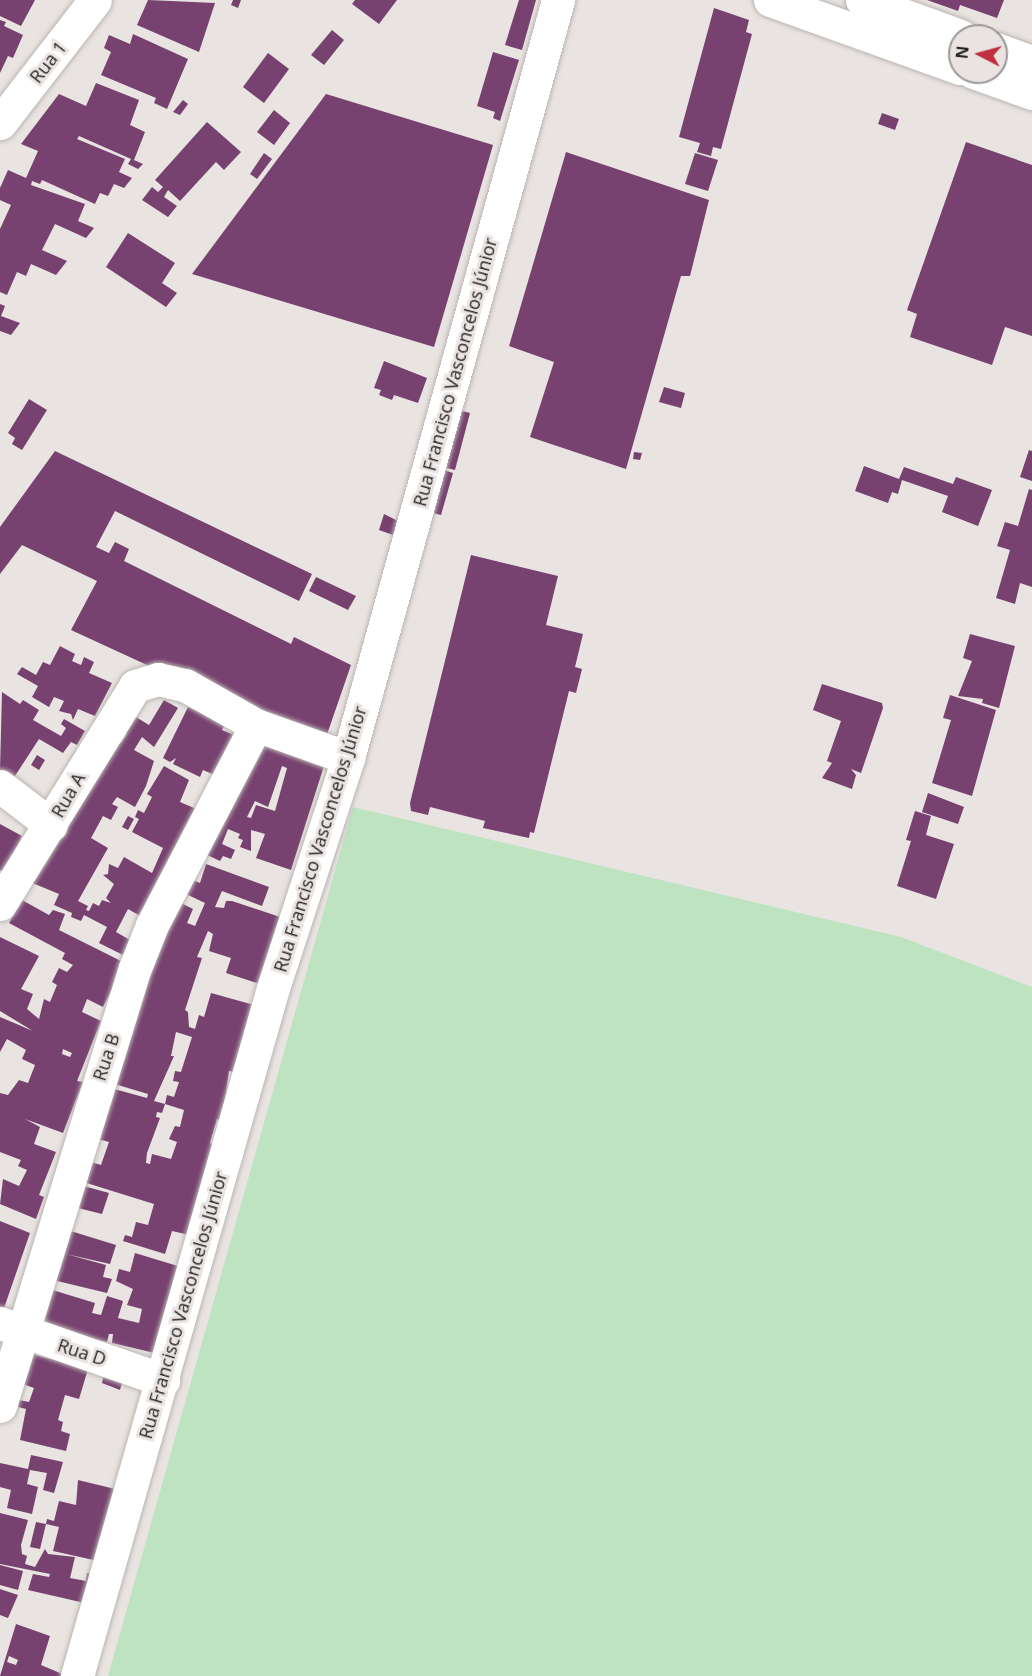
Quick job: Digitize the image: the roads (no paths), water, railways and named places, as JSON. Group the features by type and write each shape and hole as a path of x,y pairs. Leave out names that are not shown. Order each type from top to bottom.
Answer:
{"street":[{"name":"Rua 1","path":"0,123 95,0"},
{"name":"Rua Francisco Vasconcelos Júnior","path":"77,1676 133,1472 164,1380 273,988 348,758 558,0"},
{"path":"770,0 948,64"},
{"path":"862,0 948,31"},
{"path":"1008,53 1032,62"},
{"path":"1007,84 1032,93"},
{"name":"Rua A","path":"0,904 135,686 158,679 185,685 255,725"},
{"path":"255,725 348,758"},
{"name":"Rua B","path":"0,1406 12,1328 135,968 152,924 255,725"},
{"path":"0,786 51,825"},
{"name":"Rua D","path":"12,1328 164,1380"}]}
